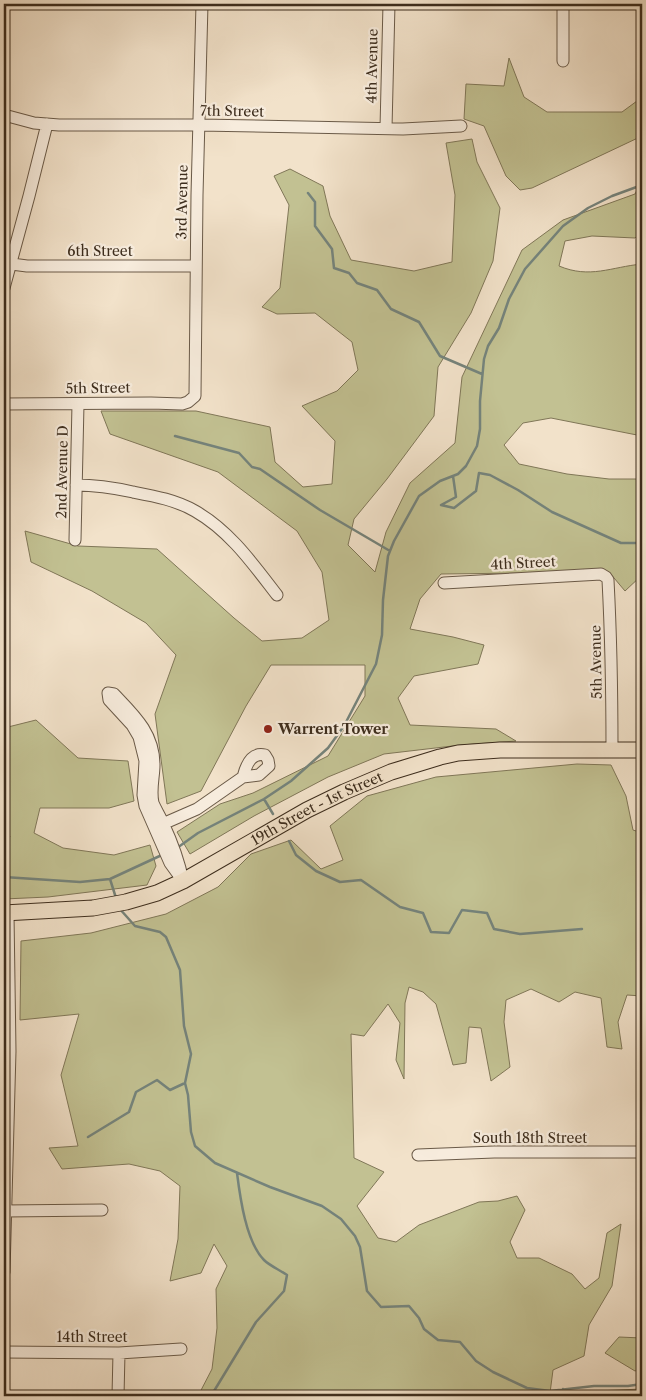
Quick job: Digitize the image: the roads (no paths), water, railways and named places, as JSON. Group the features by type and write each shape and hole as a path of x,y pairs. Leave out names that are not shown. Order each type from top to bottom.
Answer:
{"main road":[{"name":"19th Street - 1st Street","path":"6,914 93,908 117,904 157,893 182,881 306,810 369,781 413,765 458,753 500,750 642,750"}],"street":[{"name":"3rd Avenue","path":"192,400 195,396 196,387 196,266 202,4"},
{"name":"4th Avenue","path":"386,128 389,4"},
{"path":"563,4 563,61"},
{"name":"7th Street","path":"4,115 34,123 47,124 403,129 461,126"},
{"path":"4,288 7,264 47,124"},
{"name":"6th Street","path":"7,264 27,266 196,266"},
{"name":"5th Street","path":"4,404 182,404 192,400"},
{"name":"2nd Avenue D","path":"75,540 78,404"},
{"path":"76,486 85,485 158,497 194,510 212,523 239,548 277,595"},
{"name":"4th Street","path":"444,583 604,575"},
{"name":"5th Avenue","path":"604,575 608,580 612,659 612,750"},
{"path":"159,826 145,806 146,761 142,745 136,731 109,700 108,693 114,694 140,722 150,742 154,758 152,796 170,863 182,881"},
{"path":"159,826 197,809 243,777"},
{"path":"4,1272 7,1072 6,914"},
{"name":"South 18th Street","path":"418,1155 494,1152 642,1152"},
{"path":"5,1212 102,1210"},
{"name":"14th Street","path":"4,1352 119,1353 181,1349"},
{"path":"118,1396 119,1353"}],"waterway":[{"path":"177,848 198,833 264,799 291,781 328,748 344,726 376,664 382,635 383,600 388,556 394,541 419,496 440,481 458,474 466,466 477,446 480,429 480,401 484,359 488,346 499,328 509,299 525,269 563,226 588,208 612,196 642,185"},
{"path":"308,193 315,202 315,226 332,249 334,268 349,273 357,283 377,290 391,309 419,322 440,356 482,374"},
{"path":"175,436 239,453 252,467 260,469 320,510 390,551"},
{"path":"453,476 456,497 441,505 454,508 476,491 479,473 490,475 552,512 621,543 642,543"},
{"path":"264,799 273,814"},
{"path":"289,841 296,855 316,871 340,882 361,880 400,907 423,913 431,932 449,933 462,910 487,913 494,929 520,934 582,929"},
{"path":"4,877 80,882 110,879 164,854"},
{"path":"110,879 116,898"},
{"path":"119,908 135,926 160,932 166,937 180,970 184,1026 191,1054 185,1083 188,1095 191,1132 195,1146 215,1163 270,1187 322,1206 341,1219 355,1236 360,1247 367,1291 381,1307 409,1306 419,1318 424,1329 438,1340 460,1342 476,1361 493,1372 527,1388 550,1391 594,1386 642,1384"},
{"path":"88,1137 129,1112 136,1092 157,1080 170,1090 185,1083"},
{"path":"211,1396 256,1322 284,1291 287,1275 264,1260 253,1242 245,1219 237,1173"},
{"path":"563,1389 565,1396"}],"place":[{"name":"Warrent Tower","path":"268,729"}]}
